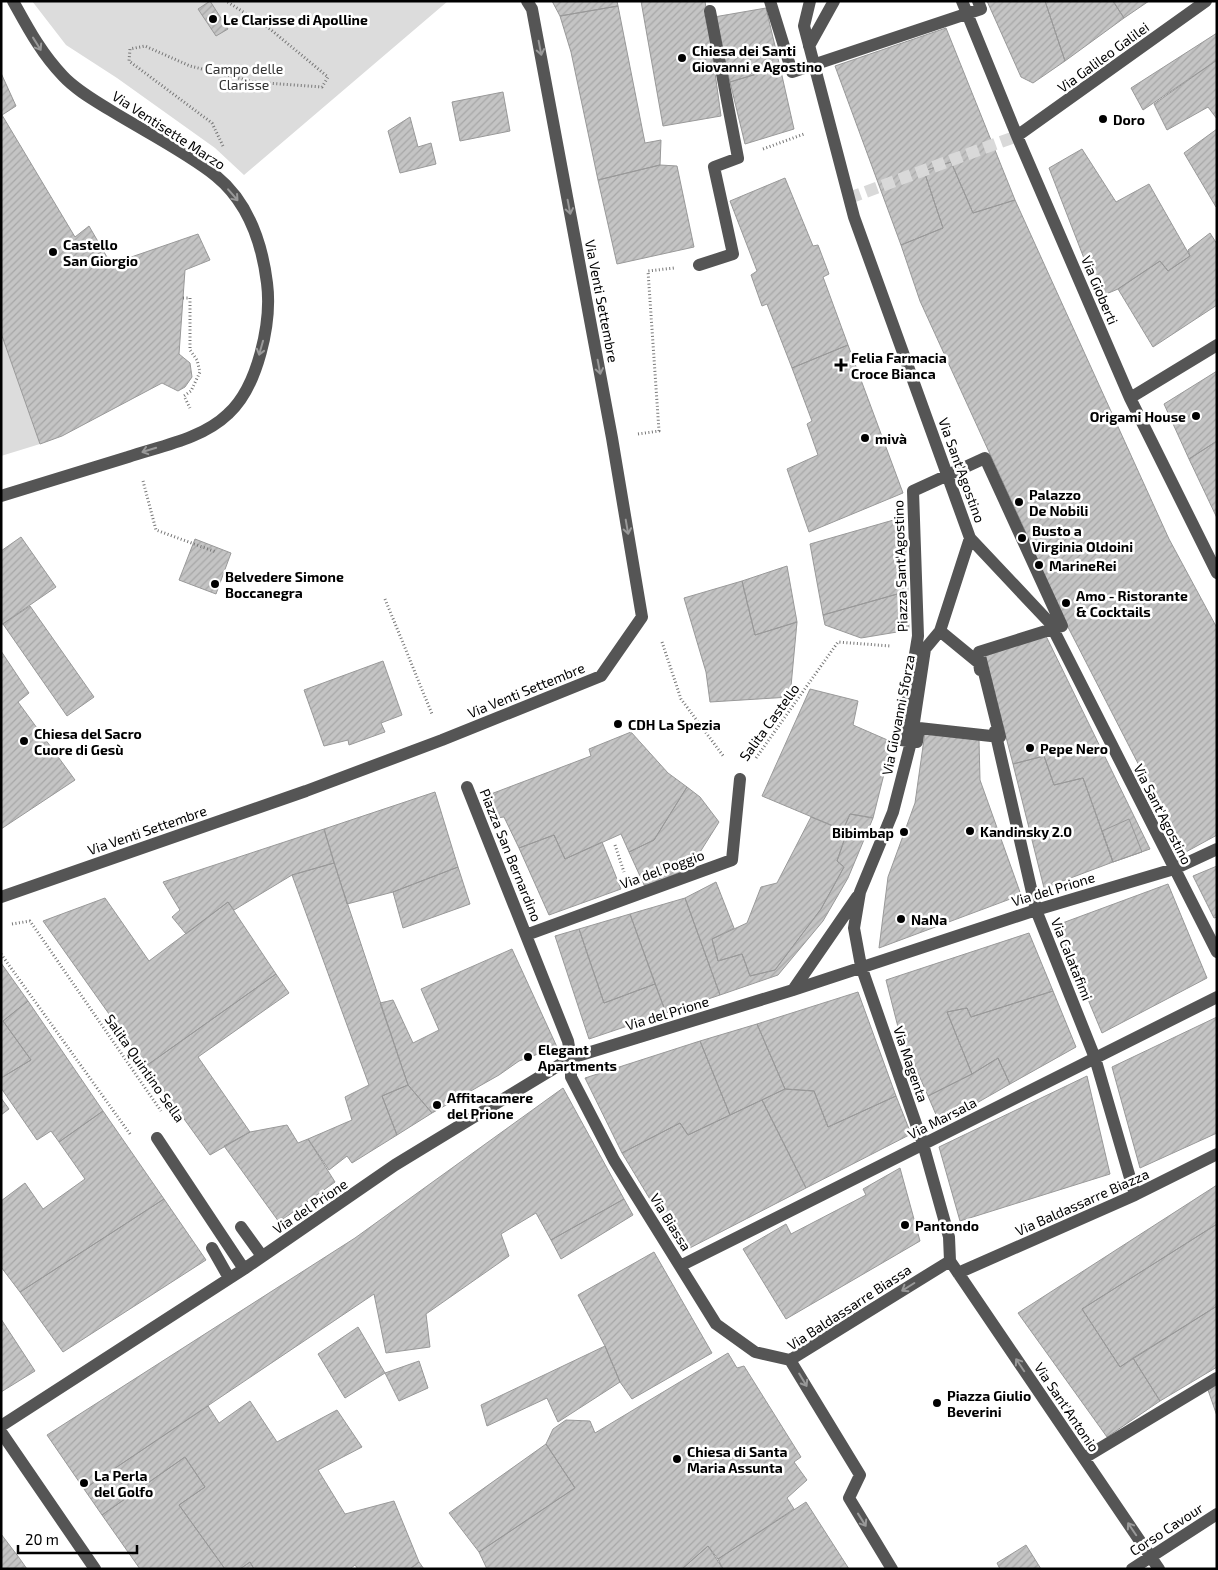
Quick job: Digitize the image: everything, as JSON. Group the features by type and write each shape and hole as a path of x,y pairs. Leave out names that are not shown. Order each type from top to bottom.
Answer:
{"street":[{"name":"Via Ventisette Marzo","path":"1,496 180,440 216,424 239,402 254,372 266,333 268,293 264,258 245,209 217,177 96,101 64,77 38,47 13,1"},
{"name":"Via Venti Settembre","path":"1,897 306,791 442,740 601,676 642,617 612,438 532,9 527,1"},
{"path":"770,1 792,72 968,14 981,9 978,1"},
{"name":"Via Sant'Agostino","path":"810,1 804,26 854,217 970,538 1050,623 1217,952"},
{"path":"809,46 834,1"},
{"name":"Via Gioberti","path":"962,1 1017,136 1130,398 1217,574"},
{"name":"Via Galileo Galilei","path":"1017,136 1206,1"},
{"path":"699,265 734,254 714,167 738,158 710,11"},
{"path":"1130,398 1217,345"},
{"name":"Piazza Sant'Agostino","path":"910,741 901,740 918,636 913,491 985,458 1062,626 1053,629"},
{"path":"940,631 970,538"},
{"path":"910,741 917,742 919,728 1000,737 979,652 1053,629"},
{"name":"Via Calatafimi","path":"940,631 979,662 1036,910 1095,1058 1135,1195"},
{"name":"Via Giovanni Sforza","path":"793,990 860,892 893,812 910,741 925,649 940,631"},
{"name":"Via del Poggio","path":"526,935 732,860 740,779"},
{"name":"Piazza San Bernardino","path":"468,788 568,1040 571,1058"},
{"name":"Via del Prione","path":"1,1426 244,1269 395,1165 571,1058 793,990 861,966 1036,910 1174,869 1217,849"},
{"name":"Via Giovanni Sforza","path":"860,892 854,928 861,966"},
{"name":"Via Magenta","path":"861,966 923,1144 949,1237 950,1261"},
{"name":"Via Marsala","path":"680,1266 1217,997"},
{"name":"Via Biassa","path":"571,1058 571,1077 606,1143 716,1324 755,1352 790,1360"},
{"path":"157,1138 244,1269"},
{"name":"Via Baldassarre Biazza","path":"958,1273 1135,1195 1217,1154"},
{"path":"241,1227 262,1256"},
{"path":"212,1248 229,1278"},
{"name":"Via Sant'Antonio","path":"950,1261 1159,1569"},
{"name":"Via Baldassarre Biassa","path":"892,1569 849,1498 860,1475 790,1360 950,1261"},
{"path":"1084,1458 1217,1378"},
{"path":"1,1432 95,1569"},
{"name":"Corso Cavour","path":"1132,1569 1217,1514"}],"path":[{"path":"217,177 228,157 212,123 129,61 130,49 145,46 190,66 254,82 322,87 328,77 270,29 226,1"},
{"path":"738,158 830,125"},
{"path":"634,435 659,431 648,271"},
{"path":"183,298 190,298 190,350 197,360 200,372 191,391 184,396"},
{"path":"135,454 156,530 216,552"},
{"path":"385,599 433,716"},
{"name":"Salita Castello","path":"662,642 681,699 740,779 807,689 838,642 916,648"},
{"name":"Salita Quintino Sella","path":"11,924 30,921 164,1114"},
{"path":"1,954 132,1136"}],"green space":[{"name":"Campo delle Clarisse","path":"32,1 448,1 244,175 215,148 117,78 66,45"},
{"path":"1,333 40,444 1,456"}],"building":[{"name":"Le Clarisse di Apolline","path":"210,1 228,29 216,36 198,9"},
{"path":"552,1 617,1 618,6 560,16"},
{"name":"Chiesa dei Santi Giovanni e Agostino","path":"641,1 705,1 721,116 663,126"},
{"path":"987,1 1045,1 1065,61 1033,83 1021,77"},
{"path":"1045,1 1113,1 1124,18 1065,61"},
{"path":"1113,1 1149,1 1124,18"},
{"path":"618,6 645,143 661,140 660,165 598,180 571,52 560,16"},
{"path":"766,8 780,67 730,82 714,17"},
{"path":"946,28 1015,200 973,213 951,162 924,171 943,228 901,245 835,66"},
{"path":"1217,33 1217,60 1143,110 1131,88"},
{"path":"1217,60 1217,119 1208,107 1167,130 1154,104"},
{"path":"780,67 794,129 745,144 730,82"},
{"name":"Castello San Giorgio","path":"1,73 16,106 2,115 75,237 89,226 111,264 198,234 210,260 185,270 179,354 190,363 192,377 185,387 178,391 162,383 62,436 40,444 1,333"},
{"path":"503,92 510,131 460,141 452,102"},
{"path":"410,117 418,147 431,143 436,164 400,173 388,131"},
{"path":"1217,129 1217,206 1216,207 1184,153"},
{"path":"1082,149 1116,202 1149,184 1190,256 1168,271 1160,261 1118,289 1099,297 1049,168"},
{"path":"951,162 973,213 1015,200 1169,539 1217,628 1217,835 1184,853 1051,594 1027,535 920,301 901,245 943,228 924,171"},
{"path":"660,165 677,166 694,247 617,264 598,180"},
{"path":"785,178 813,246 818,245 829,274 823,277 848,345 792,368 767,304 762,306 751,275 757,271 730,201"},
{"path":"1210,233 1217,244 1217,305 1153,347 1118,289 1160,261 1168,271 1190,256 1188,250"},
{"path":"848,345 903,493 809,532 787,469 818,455 807,424 812,421 792,368"},
{"path":"1217,371 1217,441 1189,459 1164,404"},
{"path":"1217,441 1217,518 1189,459"},
{"path":"904,517 908,591 823,615 810,544"},
{"path":"21,537 56,587 1,625 1,551"},
{"path":"195,539 231,553 216,594 179,580"},
{"path":"787,566 797,622 755,635 742,581"},
{"path":"742,581 755,635 797,622 790,697 710,702 706,672 684,598"},
{"path":"908,591 909,630 861,638 825,625 823,615"},
{"path":"30,606 94,697 67,716 3,624"},
{"path":"1046,636 1150,849 1113,862 1083,778 1054,785 1044,756 1013,764 985,656"},
{"name":"Chiesa del Sacro Cuore di Gesù","path":"1,651 29,693 18,702 75,780 1,829"},
{"path":"383,661 402,715 381,723 385,732 349,745 348,740 324,746 304,690"},
{"path":"810,689 858,701 853,725 892,742 873,818 850,814 843,830 762,796"},
{"path":"631,732 668,773 687,787 654,840 629,852 621,834 565,859 554,835 519,848 504,817 496,818 483,797 591,756 589,749"},
{"path":"925,732 979,740 980,780 1021,895 879,948 888,877 915,803"},
{"path":"1044,756 1054,785 1083,778 1113,862 1044,888 1013,764"},
{"path":"687,787 700,797 719,822 690,868 645,887 629,852 654,840"},
{"path":"435,792 458,867 393,892 347,904 324,829"},
{"path":"850,814 873,818 848,878 823,921 778,975 720,995 685,898 716,882 734,928 712,939 718,961 742,954 750,976 775,970 821,909 844,867 837,861 847,832 843,830"},
{"path":"811,817 847,832 837,861 844,867 821,909 775,970 750,976 742,954 718,961 712,939 747,923 761,887 777,883"},
{"path":"1129,819 1142,852 1113,862 1102,831"},
{"path":"324,829 334,863 292,875 234,910 228,902 186,934 172,917 180,910 163,882"},
{"path":"554,835 565,859 602,842 621,889 549,915 519,848"},
{"path":"334,863 408,1085 382,1096 397,1135 352,1163 347,1156 329,1170 308,1139 352,1120 345,1097 369,1085 292,875"},
{"path":"1217,866 1217,917 1214,918 1193,876"},
{"path":"458,867 470,904 403,928 393,892"},
{"path":"1168,884 1207,978 1102,1033 1057,925"},
{"path":"105,898 149,961 228,902 276,974 146,1066 43,921"},
{"path":"685,898 720,995 666,1013 630,914"},
{"path":"630,914 655,984 604,1003 579,929"},
{"path":"579,929 604,1003 655,984 666,1013 589,1039 555,936"},
{"path":"1029,933 1053,991 971,1017 967,1008 947,1012 972,1074 928,1096 898,1027 886,980"},
{"path":"512,949 557,1047 519,1061 499,1075 432,1113 408,1085 380,1003 393,1000 413,1043 439,1030 421,989"},
{"path":"1,963 28,1001 3,1021 31,1060 1,1078"},
{"path":"276,974 289,993 198,1057 250,1132 210,1155 146,1066"},
{"path":"1053,991 1076,1047 1010,1084 998,1058 972,1074 947,1012 967,1008 971,1017"},
{"path":"858,992 896,1096 828,1127 814,1091 785,1089 757,1024"},
{"path":"28,1001 103,1111 59,1142 51,1131 37,1140 1,1088 1,1078 31,1060 3,1021"},
{"path":"1217,1017 1217,1133 1140,1168 1112,1067"},
{"path":"757,1024 785,1089 730,1115 700,1041"},
{"path":"700,1041 730,1115 688,1135 680,1123 622,1153 585,1078"},
{"path":"998,1058 1010,1084 940,1124 928,1096 972,1074"},
{"path":"1087,1076 1110,1174 960,1221 939,1147"},
{"path":"408,1085 432,1113 397,1135 382,1096"},
{"path":"563,1088 624,1199 551,1240 536,1213 501,1234 509,1256 426,1314 430,1347 386,1353 374,1294 84,1489 47,1435 355,1238"},
{"path":"785,1089 814,1091 828,1127 896,1096 911,1134 806,1188 762,1100"},
{"path":"1,1098 9,1109 1,1115"},
{"path":"762,1100 806,1188 682,1252 622,1153 680,1123 688,1135"},
{"path":"103,1111 164,1199 20,1292 1,1267 1,1201 25,1183 43,1209 85,1179 59,1142"},
{"path":"287,1125 298,1143 308,1139 335,1182 279,1222 224,1146 250,1132"},
{"path":"900,1168 920,1241 786,1319 743,1249 786,1224 791,1234 866,1195 863,1189"},
{"path":"1217,1185 1217,1224 1082,1309 1120,1367 1133,1358 1160,1401 1107,1437 1018,1313"},
{"path":"164,1199 206,1260 63,1352 20,1292"},
{"path":"624,1199 633,1215 561,1259 551,1240"},
{"path":"1217,1224 1217,1306 1120,1367 1082,1309"},
{"path":"654,1252 712,1353 632,1399 620,1382 605,1346 578,1295"},
{"path":"1217,1306 1217,1367 1160,1401 1133,1358"},
{"path":"1,1319 35,1371 1,1392"},
{"path":"358,1327 385,1373 345,1398 318,1354"},
{"path":"605,1346 620,1382 558,1422 547,1398 487,1426 481,1405"},
{"name":"Chiesa di Santa Maria Assunta","path":"728,1353 737,1368 744,1366 801,1457 794,1462 807,1480 787,1498 794,1509 718,1559 708,1546 682,1569 487,1569 479,1552 575,1488 546,1444 553,1429 566,1420 590,1421 595,1433"},
{"path":"419,1361 428,1388 399,1401 385,1373"},
{"path":"1217,1383 1217,1416 1207,1387"},
{"path":"250,1401 277,1442 337,1410 362,1447 318,1470 345,1514 394,1501 419,1562 410,1569 358,1569 355,1565 350,1569 254,1569 250,1562 240,1569 225,1569 179,1505 205,1487 185,1457 102,1515 84,1489 208,1406 219,1423"},
{"path":"546,1444 575,1488 479,1552 449,1513"},
{"path":"185,1457 205,1487 179,1505 225,1569 140,1569 102,1515"},
{"path":"806,1502 849,1569 723,1569 718,1559"},
{"path":"1,1534 20,1559 27,1569 1,1569"},
{"path":"1026,1545 1041,1569 1000,1569 997,1563"},
{"path":"708,1546 723,1569 682,1569"},
{"path":"250,1562 254,1569 240,1569"},
{"path":"419,1562 424,1569 410,1569"}],"tunnel":[{"path":"849,198 1017,136"}],"place":[{"name":"Le Clarisse di Apolline","path":"213,19"},
{"name":"Chiesa dei Santi Giovanni e Agostino","path":"682,58"},
{"name":"Doro","path":"1103,119"},
{"name":"Castello San Giorgio","path":"53,252"},
{"name":"Felia Farmacia Croce Bianca","path":"841,365"},
{"name":"Origami House","path":"1196,416"},
{"name":"mivà","path":"865,438"},
{"name":"Palazzo De Nobili","path":"1019,502"},
{"name":"Busto a Virginia Oldoini","path":"1022,538"},
{"name":"MarineRei","path":"1039,565"},
{"name":"Belvedere Simone Boccanegra","path":"215,584"},
{"name":"Amo - Ristorante & Cocktails","path":"1066,603"},
{"name":"CDH La Spezia","path":"618,724"},
{"name":"Chiesa del Sacro Cuore di Gesù","path":"24,741"},
{"name":"Pepe Nero","path":"1030,748"},
{"name":"Kandinsky 2.0","path":"970,831"},
{"name":"Bibimbap","path":"904,832"},
{"name":"NaNa","path":"901,919"},
{"name":"Elegant Apartments","path":"528,1057"},
{"name":"Affitacamere del Prione","path":"437,1105"},
{"name":"Pantondo","path":"905,1225"},
{"name":"Piazza Giulio Beverini","path":"937,1403"},
{"name":"Chiesa di Santa Maria Assunta","path":"677,1459"},
{"name":"La Perla del Golfo","path":"84,1483"}]}
